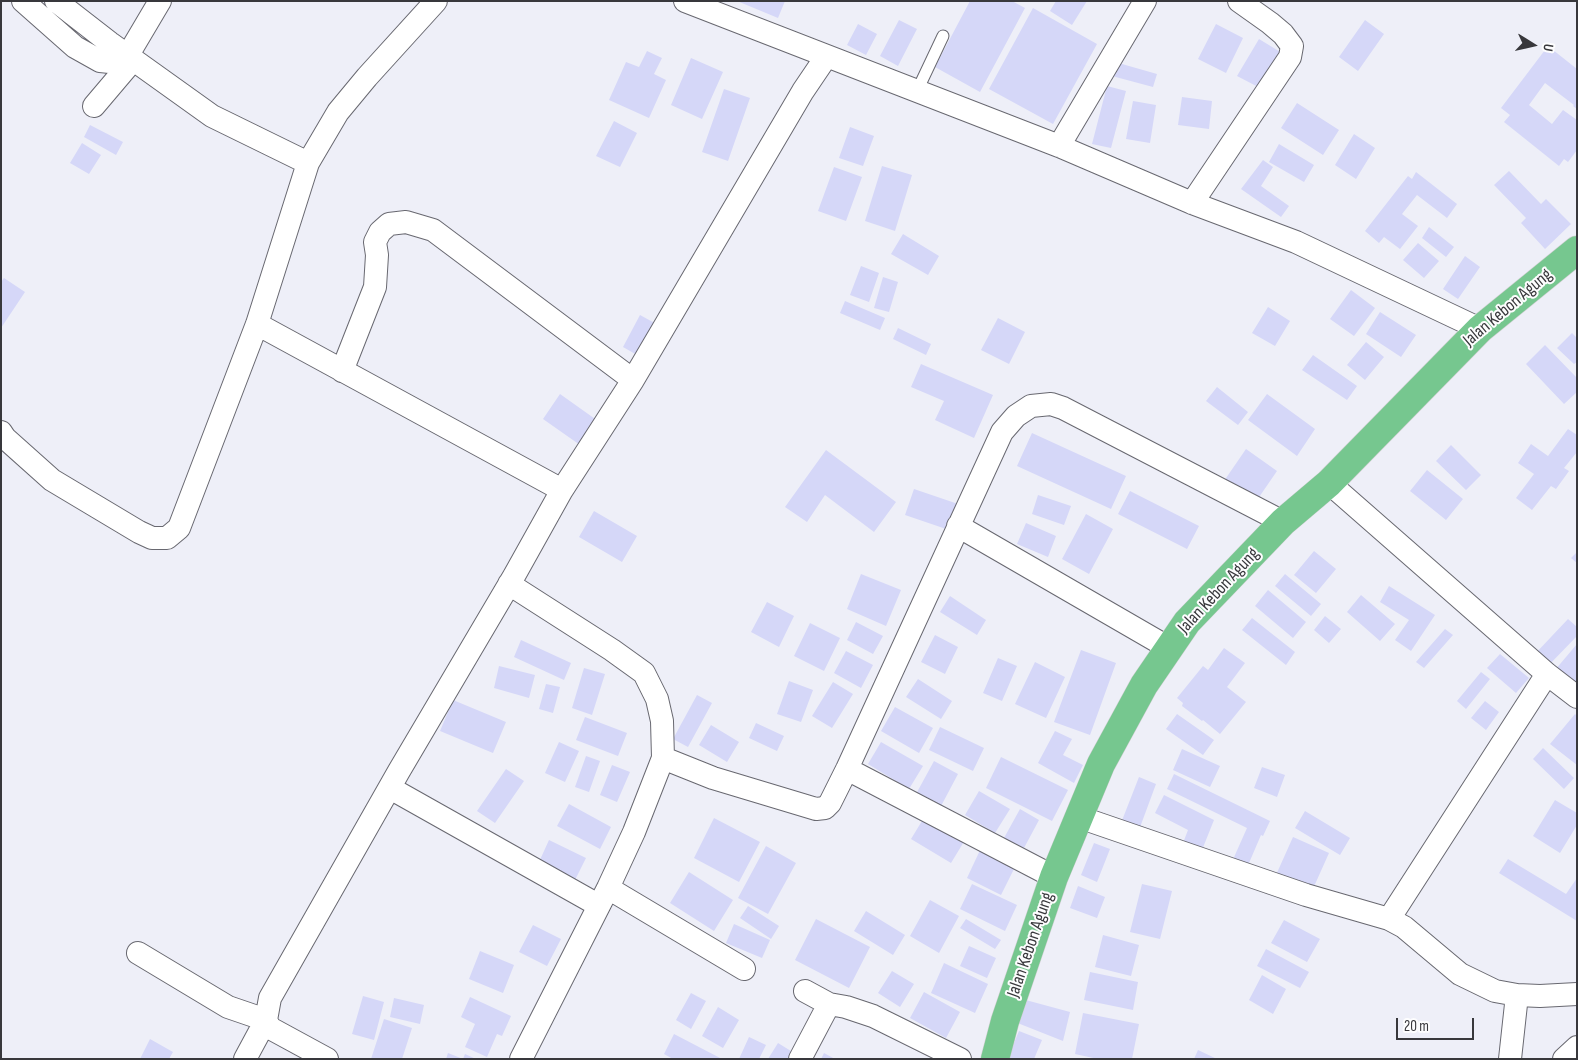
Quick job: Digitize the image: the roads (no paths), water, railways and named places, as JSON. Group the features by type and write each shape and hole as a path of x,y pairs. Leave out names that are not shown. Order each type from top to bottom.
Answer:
{"main road":[{"name":"Jalan Kebon Agung","path":"995,1059 1004,1021 1054,877 1101,764 1144,685 1187,622 1283,522 1329,483 1480,329 1575,254"}],"street":[{"path":"23,1 75,48 100,61 110,62 130,57"},
{"path":"56,1 110,43 212,116 308,163"},
{"path":"94,106 130,57 160,1"},
{"path":"1,432 5,438 52,480 139,532 152,538 166,538 179,528 257,324 308,163 338,112 436,1"},
{"path":"1059,146 1145,1"},
{"path":"1192,203 1290,57 1292,46 1283,34 1239,1"},
{"path":"699,4 826,57 1059,146 1192,203 1296,242 1480,329"},
{"path":"245,1059 266,1020 270,998 562,490 633,380 826,57"},
{"path":"342,371 375,287 377,255 375,242 380,232 389,224 406,222 433,230 633,380"},
{"path":"257,324 562,490"},
{"path":"663,758 713,778 816,809 825,808 830,803 847,769 1002,432 1016,416 1031,406 1050,404 1063,408 1283,522"},
{"path":"1329,483 1547,674 1577,697"},
{"path":"958,526 1169,648"},
{"path":"509,584 612,650 644,673 657,699 662,721 663,758 634,832 522,1059"},
{"path":"1388,919 1547,674"},
{"path":"847,769 1054,877"},
{"path":"390,788 744,969"},
{"path":"1079,817 1306,895 1388,919 1404,927 1460,974 1495,991 1517,995 1540,996 1577,994"},
{"path":"138,953 228,1007 266,1020 270,1028 327,1059"},
{"path":"805,992 829,1004 846,1007 872,1016 960,1059"},
{"path":"1510,1059 1517,995"},
{"path":"800,1059 829,1004"},
{"path":"1564,1059 1577,1047"}],"lane":[{"path":"917,91 943,36"}]}
